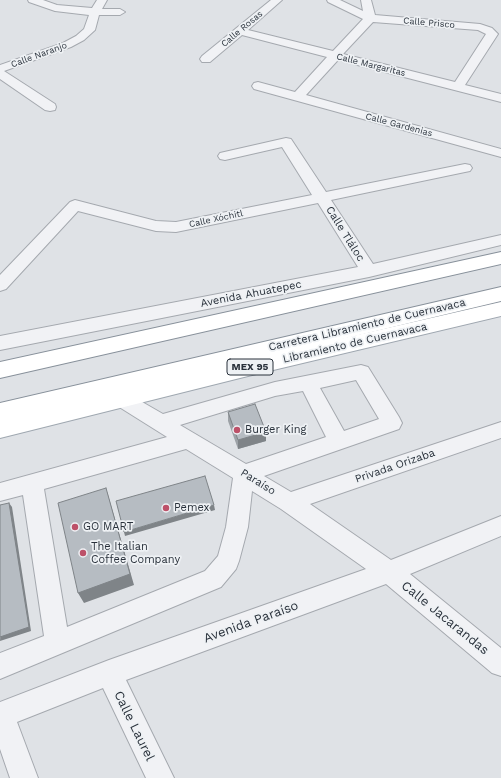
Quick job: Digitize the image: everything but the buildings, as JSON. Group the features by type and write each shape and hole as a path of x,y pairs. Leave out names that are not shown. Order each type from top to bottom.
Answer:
{"main road":[{"path":"0,370 501,258"},
{"name":"Carretera Libramiento de Cuernavaca","path":"0,412 501,294"},
{"name":"Libramiento de Cuernavaca","path":"0,429 123,400 248,368 501,309"}],"street":[{"path":"32,0 55,8 95,12 120,12"},
{"name":"Calle Naranjo","path":"0,69 67,45 80,38 89,30 95,12 102,0"},
{"name":"Calle Rosas","path":"206,59 277,0"},
{"path":"332,0 370,18"},
{"path":"366,0 370,18"},
{"path":"297,97 370,18"},
{"name":"Calle Prisco","path":"370,18 480,27 488,30 492,34 458,87"},
{"name":"Calle Margaritas","path":"240,30 335,56 501,98"},
{"path":"0,74 50,108"},
{"name":"Calle Gardenias","path":"258,86 501,153"},
{"name":"Calle Tláloc","path":"225,156 286,142 369,271"},
{"name":"Calle Xóchitl","path":"0,286 75,205 156,226 176,227 465,168"},
{"name":"Avenida Ahuatepec","path":"0,343 369,271 501,240"},
{"path":"0,666 213,579 228,561 237,527 244,474 392,423 361,372 274,389 161,423"},
{"path":"308,383 339,442"},
{"name":"Paraíso","path":"123,400 289,502 389,572"},
{"name":"Privada Orizaba","path":"289,502 501,430"},
{"path":"0,492 189,440"},
{"path":"32,483 57,642"},
{"name":"Avenida Paraíso","path":"0,715 109,673 389,572 501,526"},
{"name":"Calle Jacarandas","path":"389,572 501,664"},
{"name":"Calle Laurel","path":"109,673 160,778"},
{"path":"0,715 24,778"}],"place":[{"name":"Burger King","path":"237,430"},
{"name":"Pemex","path":"166,508"},
{"name":"GO MART","path":"75,527"},
{"name":"The Italian Coffee Company","path":"83,553"}]}
